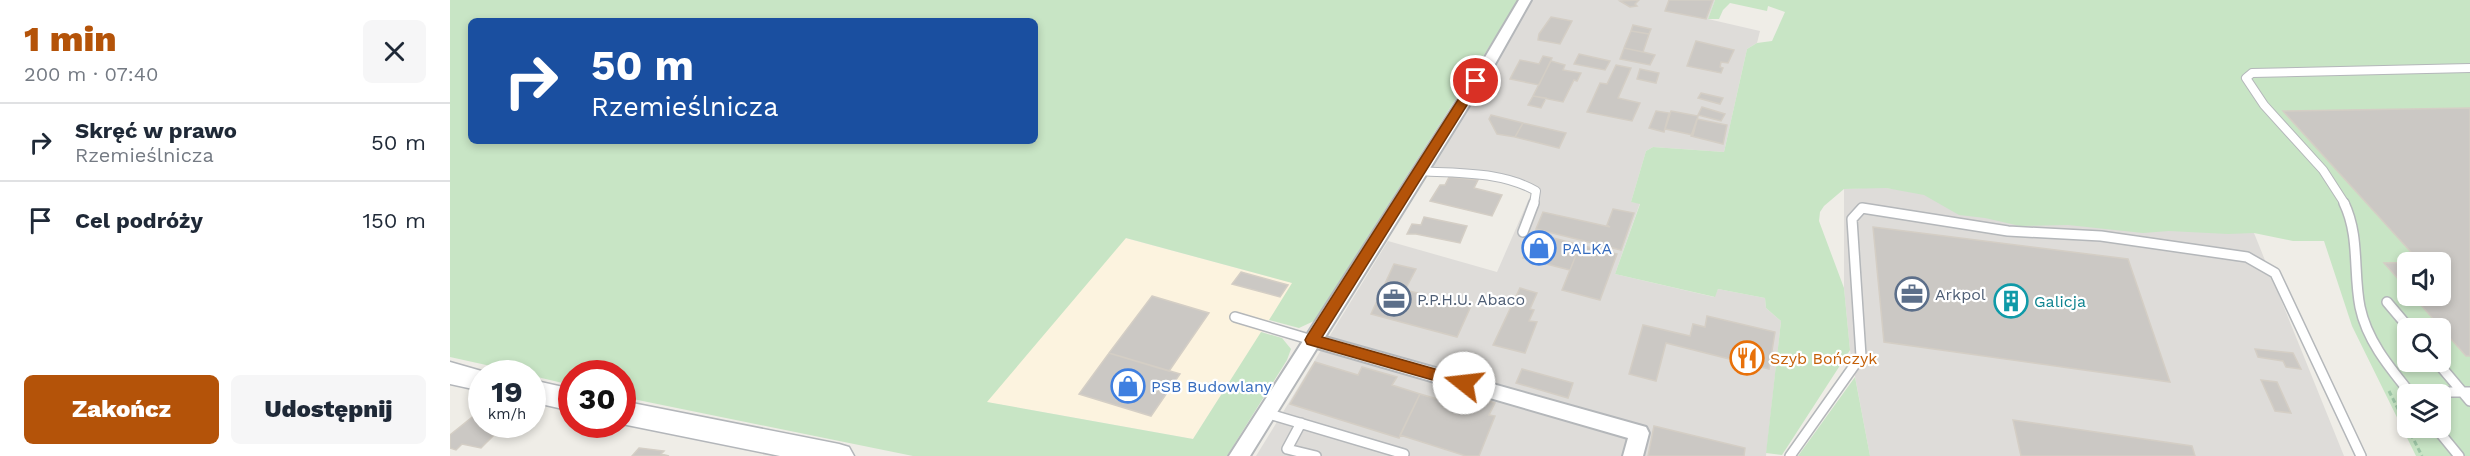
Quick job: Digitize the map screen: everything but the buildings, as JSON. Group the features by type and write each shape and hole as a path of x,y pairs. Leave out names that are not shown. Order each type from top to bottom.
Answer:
{"street":[{"path":"1239,456 1420,171 1525,0"},
{"path":"1312,340 1639,433 1633,456"},
{"path":"450,373 468,377"},
{"path":"636,415 839,456"}],"lane":[{"path":"2403,384 2384,359 2363,319 2358,296 2356,235 2349,212 2322,170 2266,108 2246,78 2252,73 2470,68"},
{"path":"1420,171 1509,179 1525,183 1536,191 1536,198 1523,232"},
{"path":"1790,456 1861,356 1852,219 1862,208 2008,231 2101,236 2247,257 2275,273 2361,456"},
{"path":"2387,302 2401,318"},
{"path":"1235,317 1312,340"},
{"path":"2447,372 2466,392 2470,401"},
{"path":"2451,392 2466,392"},
{"path":"1266,413 1404,454 1404,456"},
{"path":"1301,423 1287,449 1316,456"},
{"path":"2444,438 2459,456"}],"shaded area":[{"path":"1531,0 1715,0 1708,19 1760,31 1757,43 1747,49 1724,152 1653,147 1646,151 1631,202 1640,203 1615,274 1714,297 1718,289 1765,298 1766,308 1781,321 1766,456 1256,456 1388,241 1497,272 1531,194 1511,183 1483,178 1426,175"},
{"path":"1886,188 2254,233 2344,456 1870,456 1850,350 1844,288 1844,189"},
{"path":"1125,238 1293,283 1193,439 986,402"}],"green space":[{"path":"450,0 1519,0 1314,321 1299,328 1269,320 1292,283 1126,238 987,402 1193,439 1261,332 1282,338 1291,349 1287,360 1227,456 913,456 636,400 636,360 558,360 558,382 546,379 546,360 468,361 450,357"},
{"path":"1715,0 2470,0 2470,456 2416,456 2407,438 2451,438 2451,384 2397,384 2397,417 2352,326 2324,241 2293,241 2254,233 2169,231 2143,233 2068,225 2020,226 1959,215 1924,195 1886,188 1844,189 1820,212 1819,221 1844,288 1850,350 1782,455 1766,453 1781,321 1766,308 1765,298 1718,289 1715,297 1615,274 1640,204 1631,202 1646,151 1653,147 1724,152 1747,49 1757,43 1772,41 1785,12 1768,6 1767,11 1730,3 1723,10 1719,19 1708,19"},
{"path":"1855,377 1870,456 1798,456"}],"place":[{"name":"PALKA","path":"1539,248"},
{"name":"Arkpol","path":"1912,294"},
{"name":"P.P.H.U. Abaco","path":"1394,299"},
{"name":"Galicja","path":"2011,301"},
{"name":"Szyb Bończyk","path":"1747,358"},
{"name":"PSB Budowlany","path":"1128,386"}],"route":[{"path":"1464,383 1312,340 1476,81"}]}
